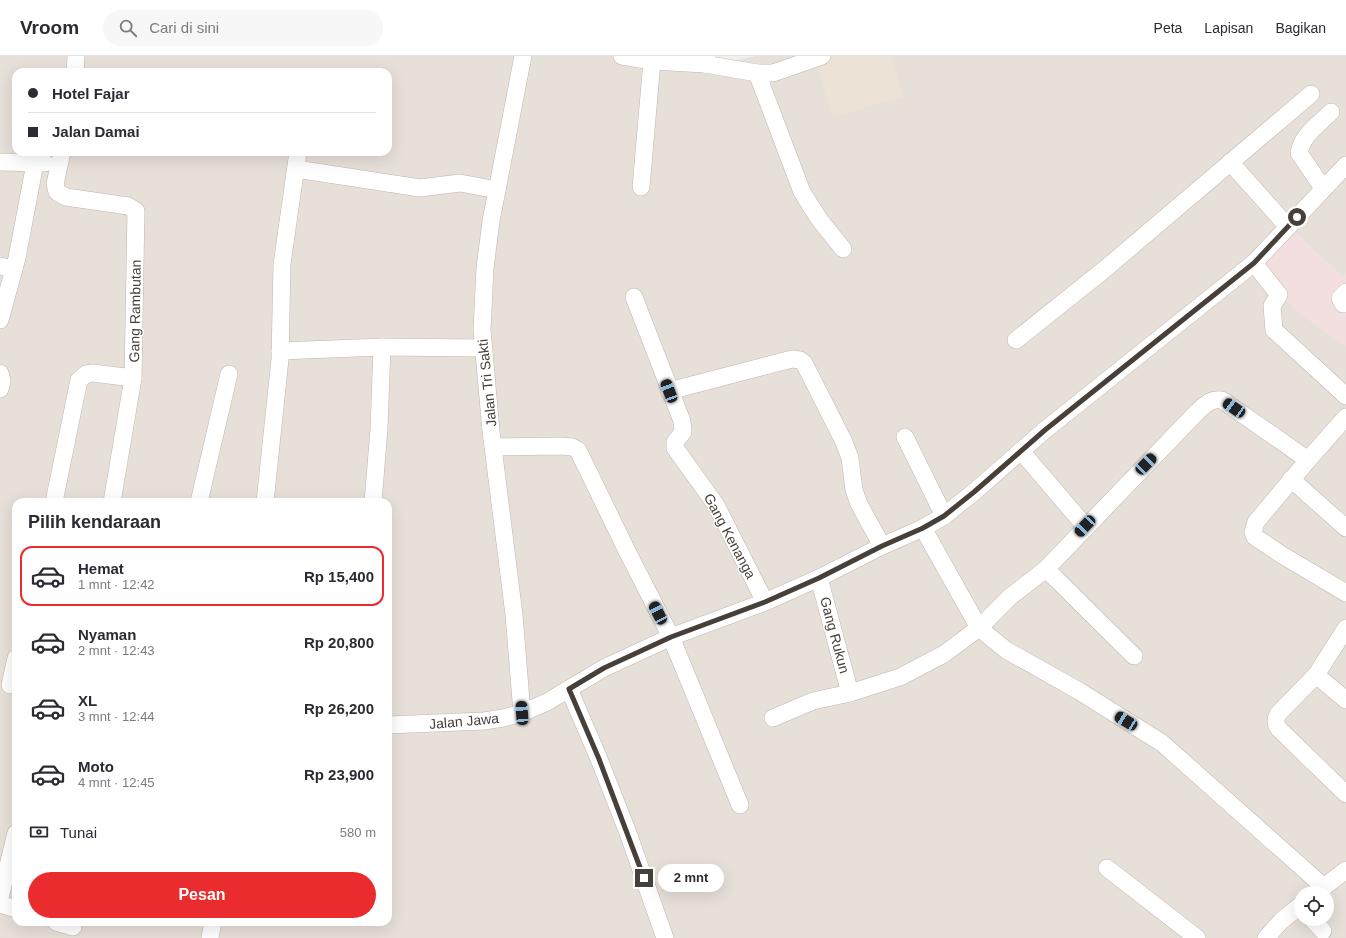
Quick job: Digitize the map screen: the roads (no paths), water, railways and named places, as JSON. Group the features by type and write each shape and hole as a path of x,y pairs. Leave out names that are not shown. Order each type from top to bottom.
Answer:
{"street":[{"path":"75,68 76,56"},
{"name":"Jalan Tri Sakti","path":"522,713 514,615 482,330 485,268 491,221 523,56"},
{"path":"622,56 652,61 706,60 757,73 773,74 822,56"},
{"path":"641,187 652,61"},
{"path":"757,73 802,192 819,219 843,249"},
{"path":"1016,340 1105,268 1312,94"},
{"path":"1323,188 1299,153 1300,144 1332,112"},
{"path":"266,498 280,366 282,264 298,156"},
{"path":"0,162 35,163 61,158"},
{"name":"Gang Rambutan","path":"55,498 79,380 86,374 93,373 134,378 136,211 128,206 66,197 57,192 55,184 61,158"},
{"path":"1230,162 1288,227"},
{"path":"0,320 7,267 30,194 35,163"},
{"name":"Jalan Jawa","path":"392,725 484,721 522,713 547,702 604,668 671,637 765,602 819,578 882,546 923,528 944,516 1045,430 1254,263 1346,165"},
{"path":"296,169 420,188 460,183 497,190"},
{"path":"1254,263 1278,295 1272,306 1274,330 1346,396"},
{"path":"1346,292 1340,298 1342,304 1346,304"},
{"name":"Gang Kenanga","path":"634,298 669,391 682,421 683,429 675,442 675,448 716,505 765,602"},
{"path":"280,351 382,347 483,348"},
{"path":"373,498 380,429 382,347"},
{"path":"669,391 792,359 800,360 804,363 844,442 850,458 854,490 859,504 882,546"},
{"path":"0,374 2,381 0,389"},
{"path":"200,498 229,374"},
{"path":"113,498 134,378"},
{"path":"773,718 814,701 850,693 900,677 944,654 979,628 1010,597 1046,568 1197,412 1212,400 1222,400 1308,460"},
{"path":"1346,417 1291,479 1256,522 1254,527 1255,537 1346,593"},
{"path":"905,437 944,516"},
{"path":"494,447 561,446 572,447 578,450 627,552 671,637 740,805"},
{"path":"1022,451 1085,526"},
{"path":"1291,479 1346,528"},
{"path":"923,528 979,628 1006,650 1079,691 1162,743 1316,886"},
{"path":"1046,568 1134,656"},
{"name":"Gang Rukun","path":"819,578 850,693"},
{"path":"1346,628 1316,675 1278,714 1276,719 1276,725 1279,730 1346,794"},
{"path":"8,685 12,672"},
{"path":"1316,675 1346,700"},
{"path":"569,689 599,759 628,833 665,938"},
{"path":"0,898 12,852"},
{"path":"1107,868 1197,938"},
{"path":"1325,886 1346,870"},
{"path":"0,904 12,908"},
{"path":"1267,937 1281,921 1294,911"},
{"path":"67,926 72,928"},
{"path":"210,938 212,926"}]}
